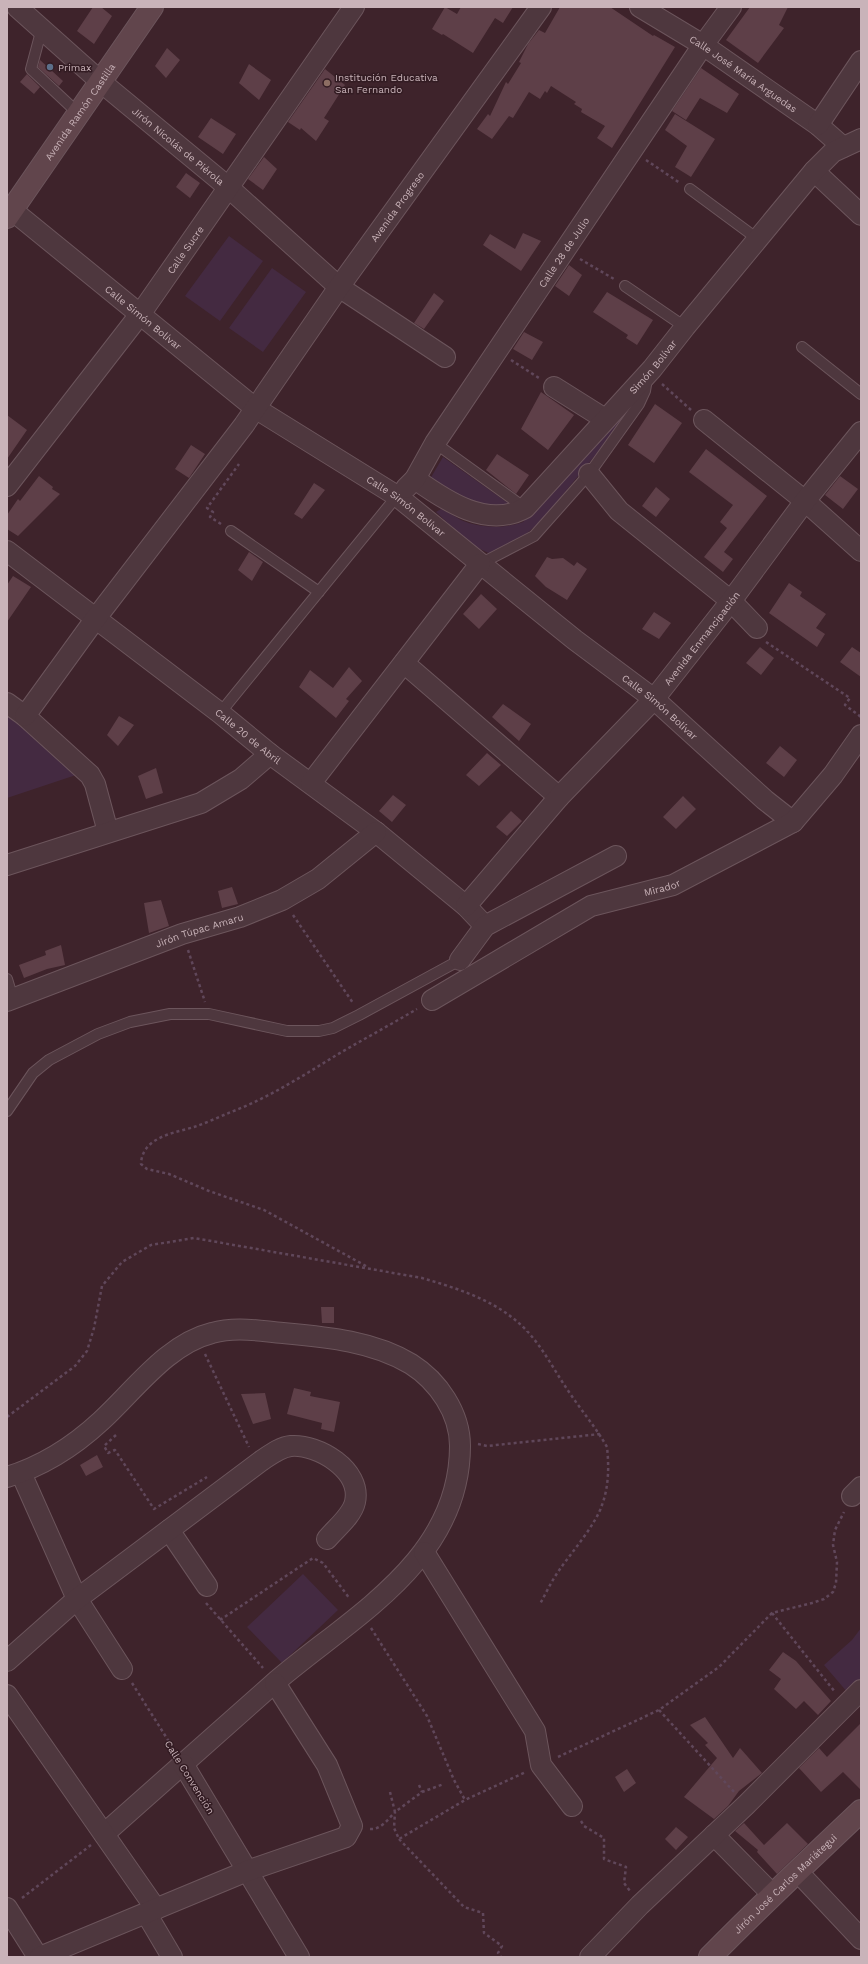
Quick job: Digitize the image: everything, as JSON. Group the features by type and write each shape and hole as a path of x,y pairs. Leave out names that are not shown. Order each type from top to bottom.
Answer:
{"main road":[{"name":"Avenida Ramón Castilla","path":"9,211 79,114 152,7"},
{"name":"Jirón José Carlos Mariátegui","path":"710,1957 772,1894 798,1872 861,1811"}],"street":[{"name":"Jirón Nicolás de Piérola","path":"17,7 101,82 228,187 339,287 445,357"},
{"name":"Calle Sucre","path":"7,486 140,313 354,7"},
{"name":"Avenida Progreso","path":"25,716 96,618 255,408 339,287 541,7"},
{"name":"Calle José María Arguedas","path":"640,7 704,45 818,125 843,147"},
{"name":"Calle 28 de Julio","path":"397,496 415,479 435,443 731,7"},
{"path":"818,125 861,61"},
{"name":"Simón Bolívar","path":"415,479 444,499 466,510 501,515 514,514 525,508 648,373 814,172 833,152 861,139"},
{"path":"814,172 861,215"},
{"name":"Calle Simón Bolívar","path":"9,211 140,313 255,408 397,496 575,640 654,699 765,800 793,822"},
{"path":"554,388 605,419"},
{"path":"704,420 805,501 861,551"},
{"name":"Avenida Enmancipación","path":"466,906 560,797 654,699 731,601 805,501 861,432"},
{"path":"589,474 619,510 731,601 757,628"},
{"name":"Calle 20 de Abril","path":"10,559 96,618 270,754 376,832 466,906 485,926"},
{"path":"311,783 480,564"},
{"path":"404,664 560,797"},
{"path":"7,703 25,716 90,775 95,784 108,832"},
{"name":"Mirador","path":"432,1000 591,906 673,885 793,822 833,775 861,735"},
{"path":"7,865 201,803 241,780 270,754"},
{"name":"Jirón Túpac Amaru","path":"10,1000 182,934 240,917 282,900 318,879 376,832"},
{"path":"460,960 485,926 616,856"},
{"path":"104,1834 275,1683 314,1650 382,1598 424,1552 443,1518 454,1490 460,1467 460,1441 456,1421 442,1393 430,1379 405,1360 340,1338 241,1329 223,1330 197,1338 170,1354 100,1422 72,1446 44,1463 14,1475 77,1599 122,1669"},
{"path":"7,1661 77,1599 261,1460 283,1448 301,1446 315,1449 330,1456 350,1478 354,1487 356,1500 352,1509 328,1539"},
{"path":"169,1530 207,1586"},
{"path":"424,1552 535,1731 541,1765 572,1806"},
{"path":"7,1908 40,1957 248,1871 346,1837 352,1826 327,1764 275,1683"},
{"path":"590,1957 640,1905 746,1805 861,1690"},
{"path":"7,1695 104,1834 151,1911 172,1957"},
{"name":"Calle Convención","path":"183,1764 299,1957"},
{"path":"714,1835 772,1894"},
{"path":"798,1872 861,1939"}],"lane":[{"path":"42,28 31,69 79,114"},
{"path":"690,189 759,240"},
{"path":"624,286 685,327"},
{"path":"802,347 861,394"},
{"path":"480,564 534,536 589,474 639,404 645,391 648,373"},
{"path":"435,443 525,508"},
{"path":"220,714 397,496"},
{"path":"231,531 319,592"},
{"path":"7,1111 33,1073 68,1048 98,1034 130,1022 170,1014 209,1014 287,1031 319,1031 333,1028 359,1015 460,960"},
{"path":"7,979 10,1000"}],"path":[{"path":"632,151 690,189"},
{"path":"565,250 624,286"},
{"path":"497,352 554,388"},
{"path":"648,373 704,420"},
{"path":"231,531 210,517 213,512 207,508 243,459"},
{"path":"757,628 753,634 850,698 845,705 861,716"},
{"path":"282,900 350,997 359,1015"},
{"path":"182,934 209,1014"},
{"path":"370,1268 264,1210 169,1174 147,1168 142,1164 142,1158 146,1150 155,1141 166,1134 194,1127 262,1099 432,1000"},
{"path":"197,1338 251,1451"},
{"path":"460,1441 487,1446 600,1434"},
{"path":"116,1435 104,1446 108,1453 115,1450 154,1508 212,1474"},
{"path":"399,1839 465,1800 659,1710 719,1667 772,1613 824,1599 832,1592 836,1583 838,1562 833,1545 834,1530 857,1492"},
{"path":"220,1620 313,1558 323,1563 361,1613 427,1716 454,1780 465,1800"},
{"path":"207,1586 198,1594 275,1683"},
{"path":"772,1613 846,1705"},
{"name":"Calle Convención","path":"122,1669 183,1764"},
{"path":"659,1710 746,1805"},
{"path":"352,1826 374,1830 381,1826 395,1812 422,1792 444,1784"},
{"path":"419,1785 422,1792"},
{"path":"390,1792 395,1812 394,1828 399,1839 464,1907 483,1913 484,1933 502,1946 498,1953 501,1957"},
{"path":"572,1806 584,1826 604,1838 604,1859 626,1868 624,1883 640,1905"},
{"path":"7,1908 104,1834"}],"shaded area":[{"path":"229,236 263,261 220,321 185,296"},
{"path":"272,268 306,292 263,352 229,328"},
{"path":"630,404 629,412 621,424 542,520 524,536 493,555 471,545 436,512 441,509 468,523 492,527 508,526 523,522 580,463"},
{"path":"443,457 512,506 478,503 460,496 430,479"},
{"path":"7,716 24,729 76,775 7,798"},
{"path":"303,1574 338,1610 282,1663 247,1627"},
{"path":"861,1628 861,1680 848,1693 824,1665 852,1640"}],"building":[{"path":"93,7 101,7 112,16 94,44 77,31"},
{"path":"445,7 457,14 461,7 513,7 503,23 495,18 473,53 443,34 442,35 432,29"},
{"path":"560,7 610,7 653,36 654,35 675,47 612,148 597,138 605,126 581,112 582,109 574,104 576,102 551,86 547,93 545,91 540,99 529,92 513,118 509,116 492,139 477,129 488,114 490,116 506,82 508,84 521,63 519,62 528,44 539,30 545,33"},
{"path":"750,7 788,7 779,25 784,28 758,63 726,40"},
{"path":"167,48 180,60 166,78 155,66"},
{"path":"40,60 63,81 59,86 38,67"},
{"path":"249,64 271,80 259,100 239,83"},
{"path":"701,68 739,94 727,113 700,98 686,120 672,111"},
{"path":"325,69 345,85 324,118 329,121 316,141 301,128 300,130 288,122"},
{"path":"27,74 40,87 34,94 20,82"},
{"path":"675,114 715,139 691,177 675,167 687,146 665,130"},
{"path":"211,118 236,134 223,154 198,137"},
{"path":"264,157 277,169 263,190 248,179"},
{"path":"186,173 200,183 190,198 176,187"},
{"path":"523,233 541,241 521,271 483,245 490,234 515,249"},
{"path":"569,265 582,275 569,296 555,286"},
{"path":"607,292 653,320 637,345 626,338 628,335 593,312"},
{"path":"434,293 444,301 424,329 414,323"},
{"path":"524,332 543,342 532,360 513,349"},
{"path":"541,392 574,415 548,450 521,429"},
{"path":"655,404 682,423 654,463 628,445"},
{"path":"7,415 27,430 7,459"},
{"path":"191,445 205,454 189,478 175,469"},
{"path":"706,449 767,496 724,552 733,559 723,572 704,557 727,528 720,522 733,505 689,472"},
{"path":"497,454 529,475 516,494 486,470"},
{"path":"39,476 53,487 52,489 60,494 18,536 7,529 7,515 18,499 20,501"},
{"path":"840,476 858,489 843,509 825,495"},
{"path":"314,483 325,490 302,519 294,514"},
{"path":"656,487 670,499 656,517 642,506"},
{"path":"249,552 263,562 252,581 238,570"},
{"path":"547,557 552,559 563,558 574,566 577,562 587,569 567,600 546,587 535,576"},
{"path":"13,576 31,587 7,622 7,585"},
{"path":"789,583 802,592 800,596 826,614 816,628 825,634 817,647 769,613"},
{"path":"481,594 497,609 479,629 463,614"},
{"path":"654,612 671,623 659,639 642,629"},
{"path":"760,647 774,658 761,675 746,663"},
{"path":"852,647 861,653 861,677 840,662"},
{"path":"349,667 362,681 346,699 349,701 336,718 299,687 310,670 333,688"},
{"path":"503,704 531,724 519,741 492,717"},
{"path":"119,716 134,725 118,746 107,735"},
{"path":"780,746 797,760 784,777 766,763"},
{"path":"487,753 501,765 479,786 466,775"},
{"path":"156,768 163,793 146,799 138,776"},
{"path":"393,795 406,805 392,822 379,811"},
{"path":"683,796 696,809 676,829 663,817"},
{"path":"511,811 522,821 507,836 496,827"},
{"path":"232,887 238,904 222,908 218,891"},
{"path":"161,900 169,926 149,933 144,903"},
{"path":"61,945 65,965 47,969 24,978 19,965 46,955 45,951"},
{"path":"321,1307 334,1307 334,1323 322,1323"},
{"path":"294,1388 311,1392 310,1396 340,1402 334,1432 321,1429 322,1423 287,1414"},
{"path":"265,1393 271,1419 253,1424 241,1394"},
{"path":"97,1455 103,1467 86,1476 80,1465"},
{"path":"783,1652 796,1661 831,1701 818,1715 804,1701 796,1709 774,1689 781,1679 769,1670"},
{"path":"705,1717 733,1758 740,1748 762,1773 739,1791 728,1806 714,1819 684,1797 717,1758 705,1745 708,1743 690,1725"},
{"path":"861,1723 861,1790 843,1772 821,1792 799,1768 819,1748 827,1757"},
{"path":"627,1769 636,1783 624,1792 615,1777"},
{"path":"744,1823 764,1845 787,1823 808,1844 777,1874 757,1852 758,1850 735,1831"},
{"path":"676,1827 688,1837 676,1850 665,1839"}],"place":[{"name":"Primax","path":"50,67"},
{"name":"Institución Educativa San Fernando","path":"327,83"}]}
